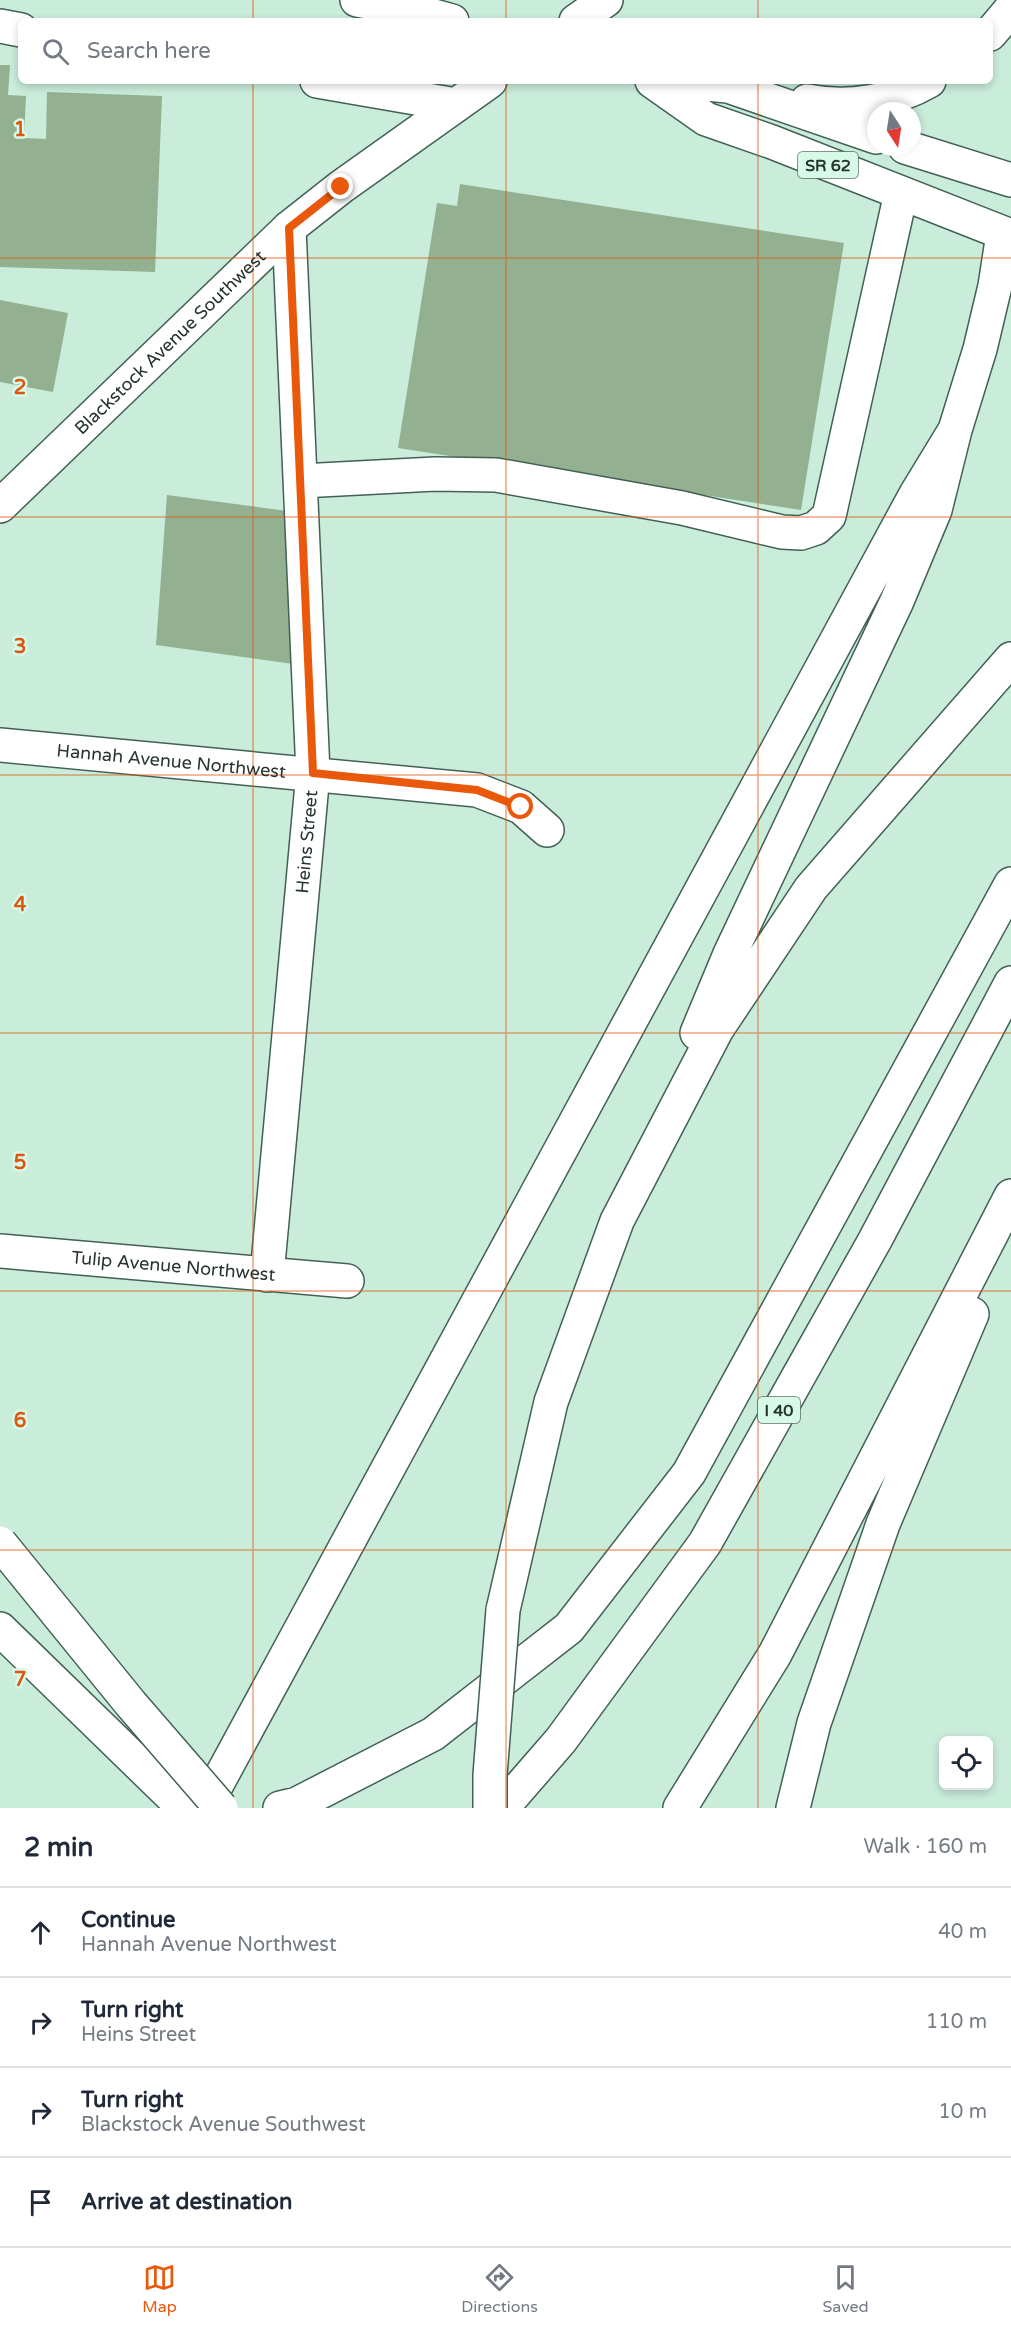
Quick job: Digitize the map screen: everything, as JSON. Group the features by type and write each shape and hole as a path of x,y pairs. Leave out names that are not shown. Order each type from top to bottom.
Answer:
{"main road":[{"path":"357,0 441,18"},
{"path":"580,18 606,0"},
{"path":"993,30 1011,9"},
{"path":"0,26 18,29"},
{"path":"334,84 456,105"},
{"name":"Blackstock Avenue Southwest","path":"0,506 289,228 341,187 486,84"},
{"name":"SR 62","path":"656,84 706,119 772,142 1007,235"},
{"name":"SR 62","path":"706,84 728,86 867,134"},
{"path":"728,86 828,106 857,104 885,98 921,84"},
{"path":"490,1808 490,1775 503,1610 551,1402 617,1221 730,954 897,601 934,510 980,349 1007,235 1011,179 921,152"},
{"path":"301,481 435,474 496,475 682,508 782,532 801,533 816,528 829,516 901,193"},
{"name":"Heins Street","path":"267,1275 313,773 289,228"},
{"path":"204,1808 916,494 955,430"},
{"path":"617,1221 717,1029 811,888 1011,659"},
{"name":"Hannah Avenue Northwest","path":"0,745 477,790 521,807 547,830"},
{"path":"280,1808 297,1804 433,1734 569,1628 689,1473 1011,885"},
{"name":"I 40","path":"502,1808 561,1740 705,1543 875,1240 1011,983"},
{"path":"680,1808 775,1654 1011,1196"},
{"path":"794,1808 813,1723 883,1524 1011,1222"},
{"name":"Tulip Avenue Northwest","path":"0,1251 347,1281"},
{"path":"0,1543 131,1704 221,1808"},
{"path":"0,1629 184,1808"}],"building":[{"path":"0,65 10,65 8,95 26,96 24,138 46,139 47,92 162,96 155,272 0,267"},
{"path":"460,184 844,243 801,510 398,448 437,203 457,206"},
{"path":"0,300 68,313 53,392 0,382"},
{"path":"167,495 287,511 293,664 156,645"}],"route":[{"path":"341,187 289,228 313,773 477,790 521,807"}]}
